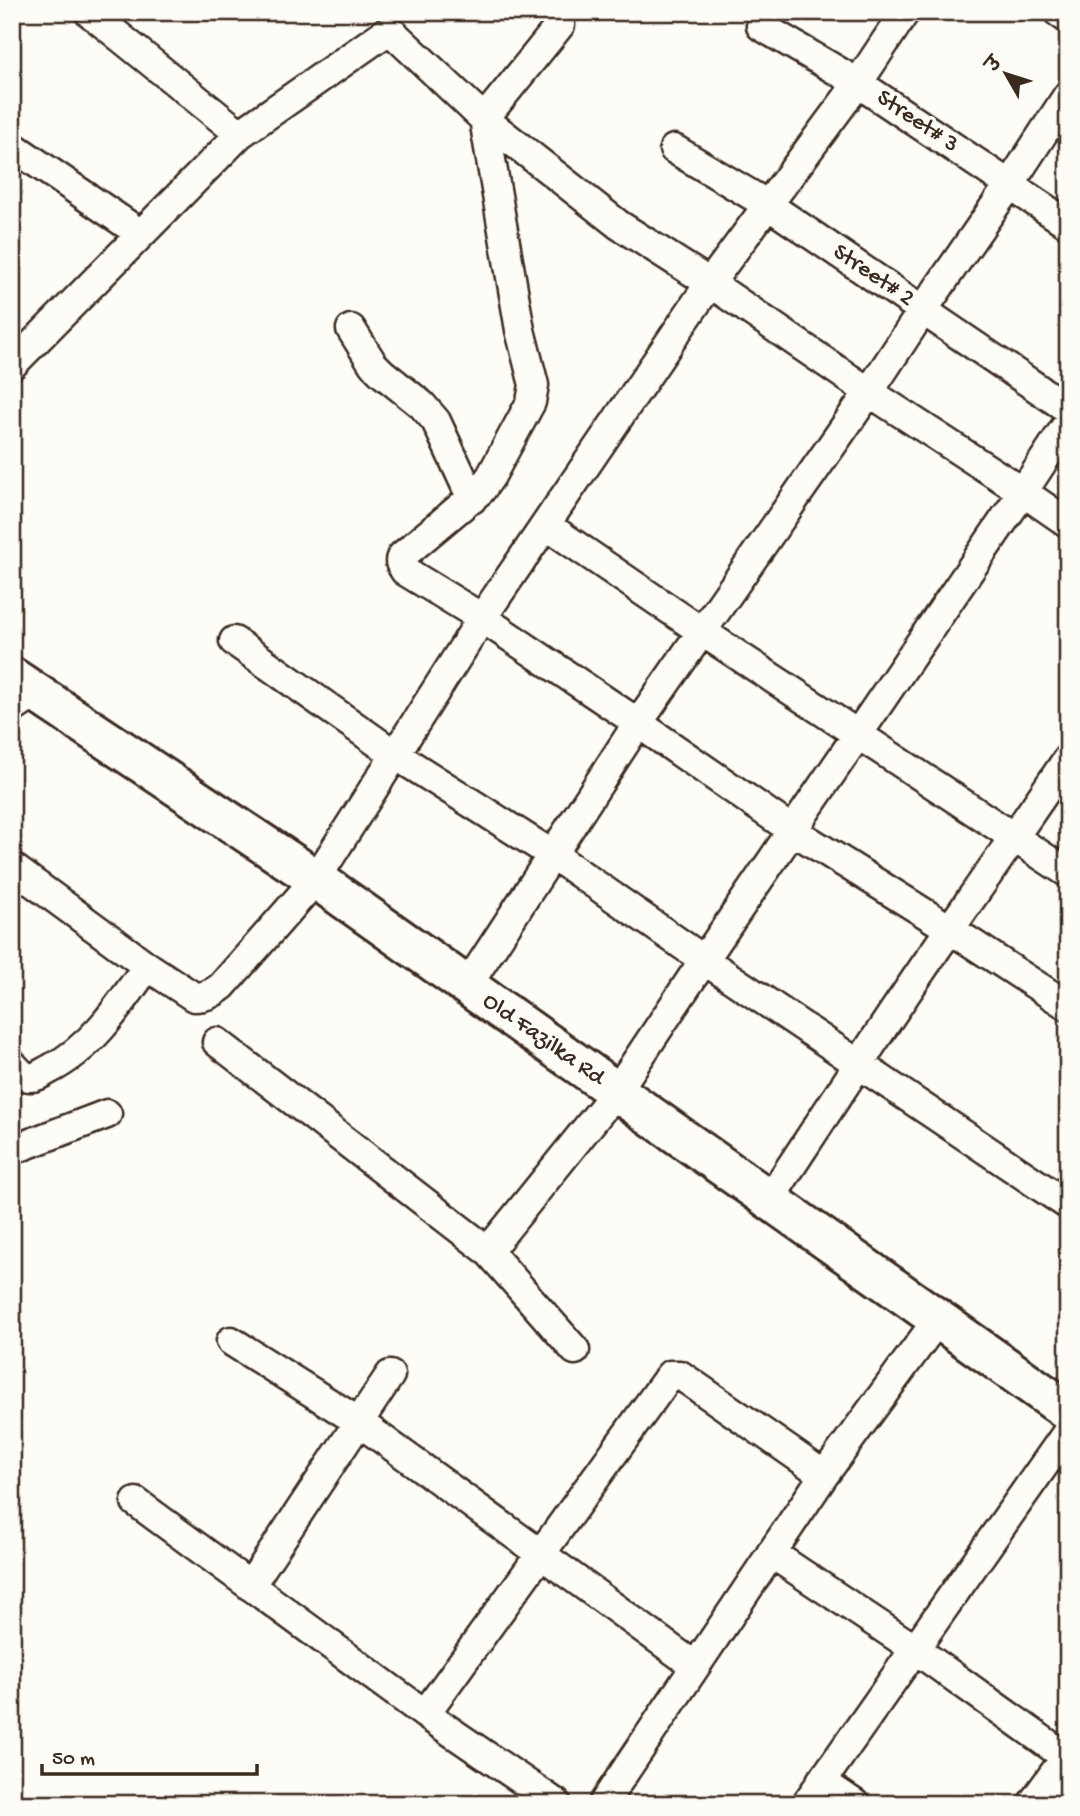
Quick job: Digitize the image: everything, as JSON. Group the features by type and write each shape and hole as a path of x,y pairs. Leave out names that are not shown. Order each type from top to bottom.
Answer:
{"main road":[{"name":"Old Fazilka Rd","path":"20,693 316,879 1068,1411"}],"street":[{"path":"89,12 240,134"},
{"path":"12,867 194,997 203,997 222,986 316,879 482,618 710,283 858,83 905,12"},
{"path":"1058,12 1068,19"},
{"path":"560,25 484,119 520,330 534,385 531,402 481,490 402,556 400,560 405,570 482,618 792,830 1068,1006"},
{"name":"Street# 3","path":"761,26 858,83 1068,224"},
{"path":"12,365 23,335 141,234 240,134 389,32 484,119 619,225 1068,523"},
{"path":"467,986 638,723 869,392 1068,95"},
{"path":"12,146 141,234"},
{"name":"Street# 2","path":"674,149 768,205 1068,409"},
{"path":"351,329 373,364 422,405 436,421 472,499"},
{"path":"488,1251 616,1092 1068,423"},
{"path":"546,524 702,631 1068,873"},
{"path":"234,640 394,754 553,855 1068,1205"},
{"path":"769,1200 858,1064 1068,758"},
{"path":"12,1064 24,1076 34,1077 63,1062 84,1045 117,1009 147,966"},
{"path":"217,1042 488,1251 575,1350"},
{"path":"12,1150 107,1114"},
{"path":"603,1804 824,1475 938,1320"},
{"path":"230,1341 359,1422 695,1666"},
{"path":"250,1586 390,1375"},
{"path":"425,1714 670,1375 680,1375 824,1475"},
{"path":"855,1804 814,1793 1068,1431"},
{"path":"136,1502 425,1714 557,1804"},
{"path":"771,1553 915,1649 1067,1756 1032,1804"}]}
